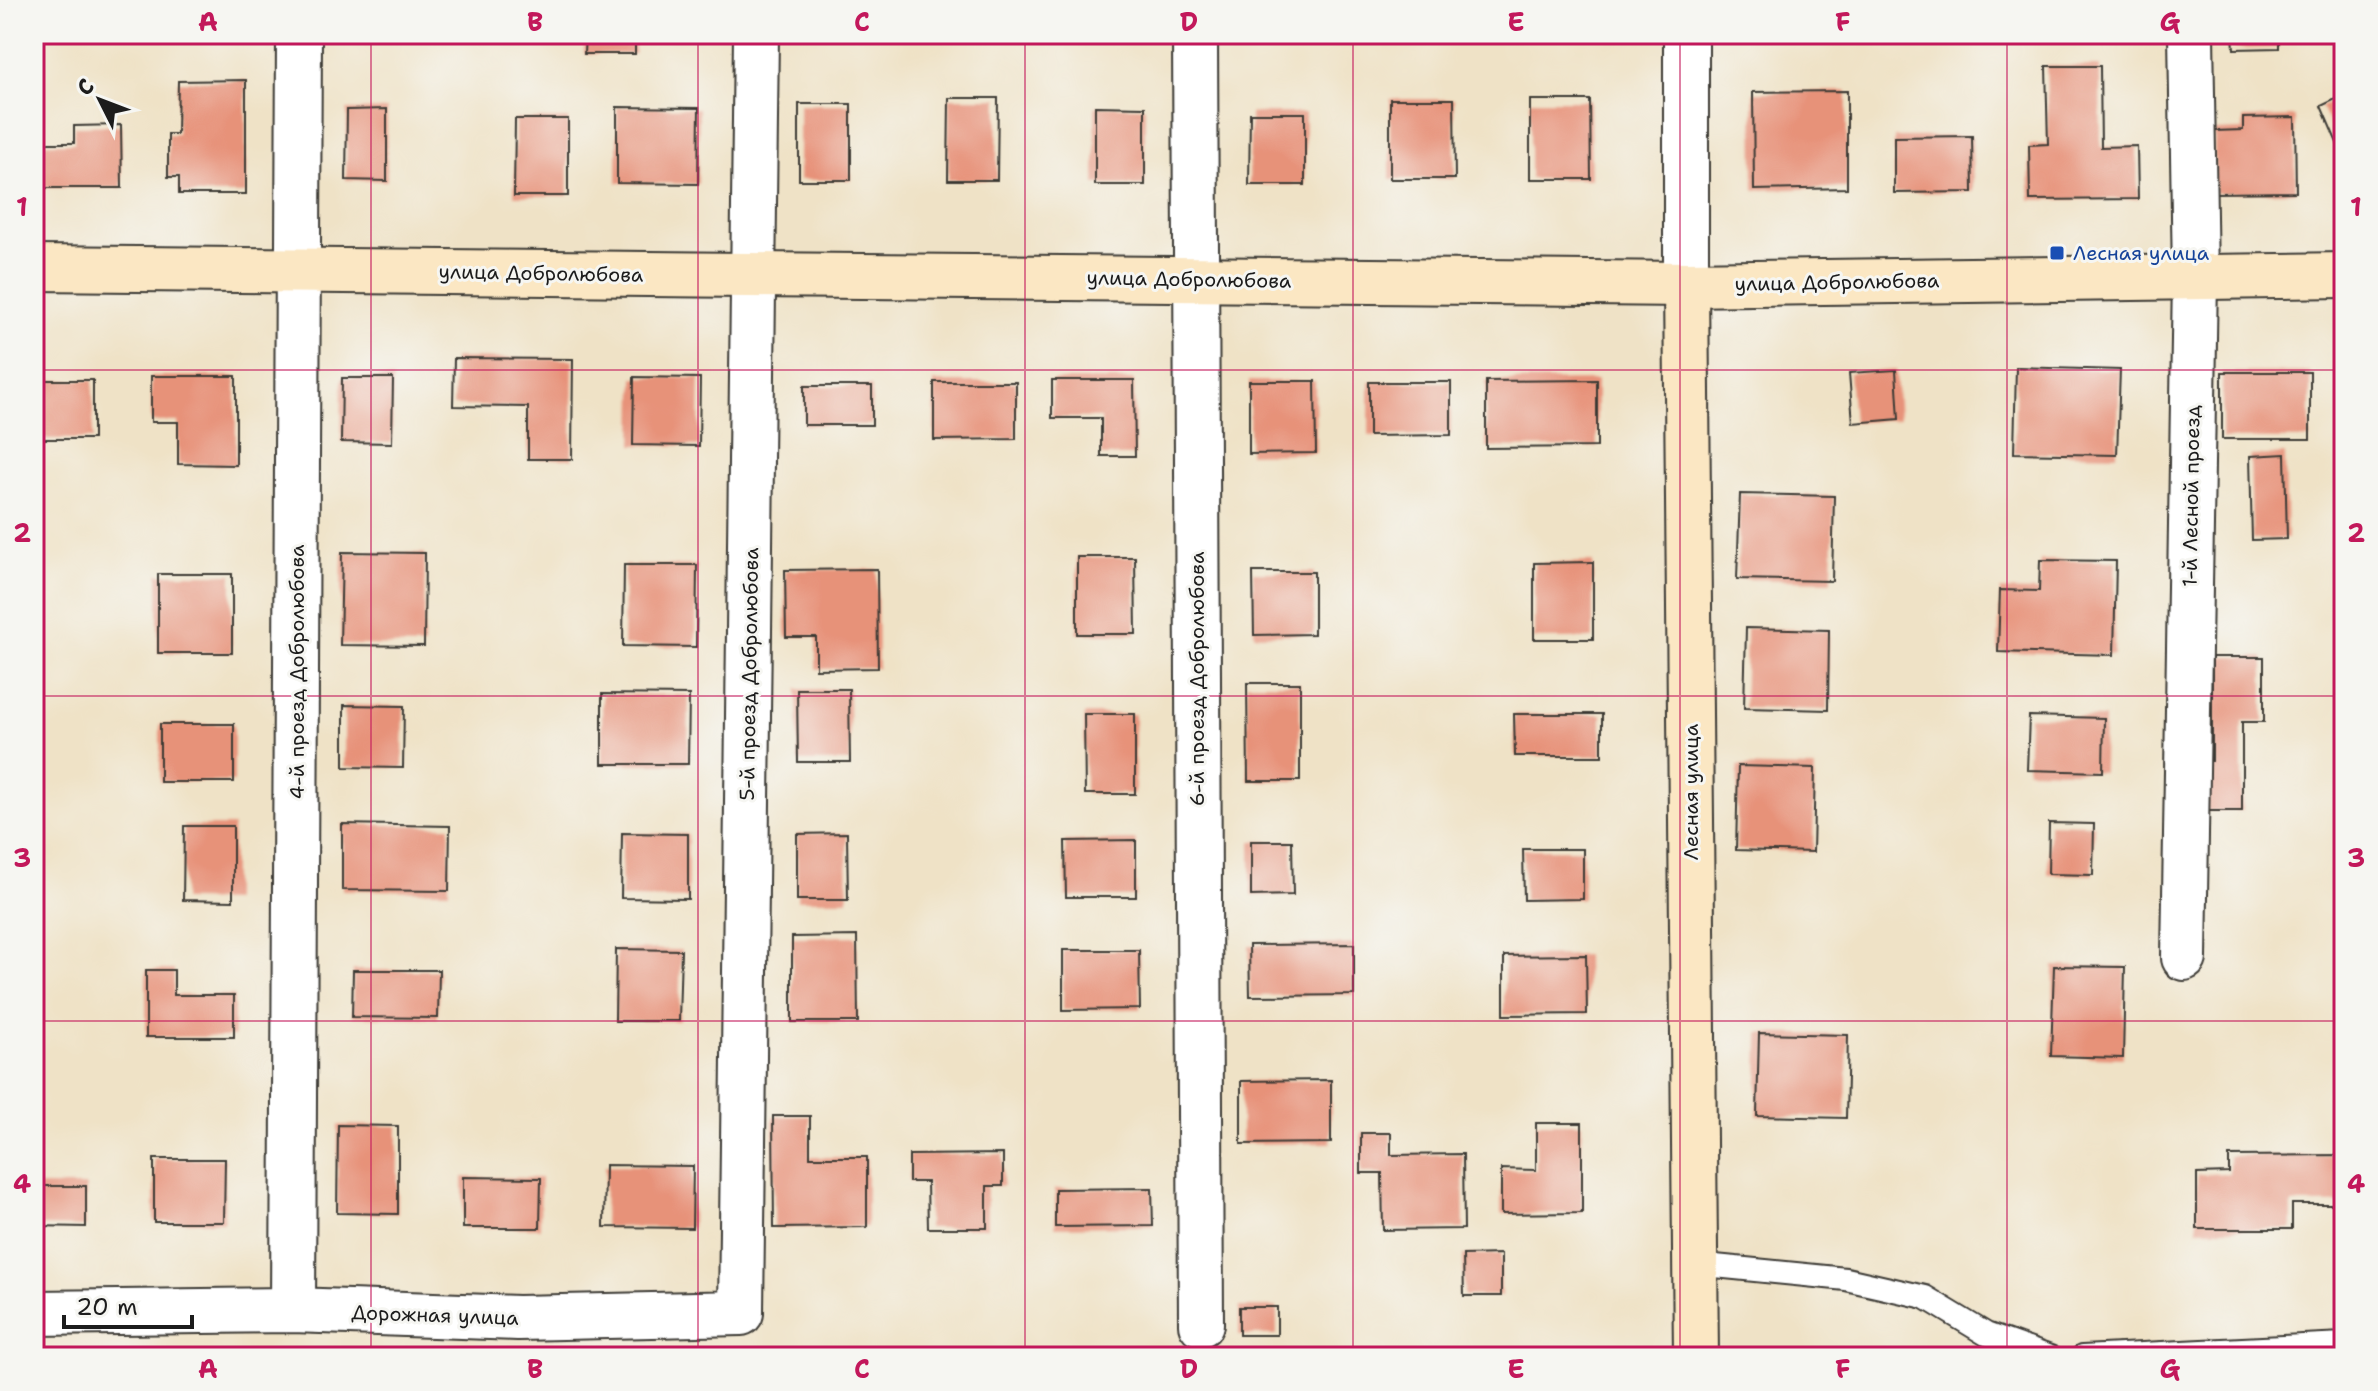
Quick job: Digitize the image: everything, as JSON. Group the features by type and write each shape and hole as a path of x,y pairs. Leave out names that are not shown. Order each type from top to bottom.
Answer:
{"street":[{"name":"4-й проезд Добролюбова","path":"293,1310 299,34"},
{"name":"5-й проезд Добролюбова","path":"741,1313 756,34"},
{"name":"6-й проезд Добролюбова","path":"1195,34 1201,1324"},
{"name":"Лесная улица","path":"1686,34 1696,1357"},
{"name":"1-й Лесной проезд","path":"2184,958 2195,277 2191,34"},
{"name":"улица Добролюбова","path":"34,268 1686,284 2344,275"},
{"name":"Дорожная улица","path":"34,1313 293,1310 518,1318 741,1313"}],"lane":[{"path":"1695,1264 1846,1279 1925,1297 1986,1334 2050,1357"},
{"path":"2082,1357 2344,1344"}],"building":[{"path":"585,34 635,34 635,54 584,54"},
{"path":"2233,34 2279,34 2279,48 2234,49"},
{"path":"2046,66 2100,66 2101,147 2137,146 2138,199 2030,200 2029,145 2048,144"},
{"path":"246,80 246,194 179,194 179,177 168,177 168,134 177,134 178,81"},
{"path":"1847,91 1847,188 1754,190 1753,92"},
{"path":"2344,95 2344,159 2321,106"},
{"path":"949,98 998,98 997,180 948,180"},
{"path":"1390,99 1454,99 1455,179 1390,179"},
{"path":"1530,100 1590,100 1591,179 1530,179"},
{"path":"799,104 851,104 851,180 799,180"},
{"path":"1095,106 1145,107 1145,185 1095,185"},
{"path":"617,107 699,108 698,184 617,183"},
{"path":"387,109 387,181 346,180 347,110"},
{"path":"1250,113 1305,113 1305,185 1249,185"},
{"path":"2295,117 2296,192 2214,193 2214,131 2243,130 2243,118"},
{"path":"515,119 568,119 568,196 514,196"},
{"path":"121,125 122,188 34,188 34,143 74,143 74,126"},
{"path":"1972,136 1973,192 1894,193 1894,137"},
{"path":"454,358 573,359 572,459 528,459 528,407 453,406"},
{"path":"2016,367 2120,370 2117,455 2014,453"},
{"path":"1896,370 1899,419 1853,423 1849,373"},
{"path":"2222,372 2310,372 2310,439 2222,439"},
{"path":"151,376 236,376 236,465 178,464 178,422 151,422"},
{"path":"634,377 700,378 699,446 633,445"},
{"path":"342,378 393,378 392,443 341,442"},
{"path":"34,380 93,380 93,439 34,439"},
{"path":"1052,380 1134,380 1135,456 1101,456 1101,418 1052,418"},
{"path":"1597,380 1597,447 1486,448 1486,381"},
{"path":"1249,381 1315,381 1316,453 1249,454"},
{"path":"934,382 1016,382 1016,439 934,440"},
{"path":"1369,382 1451,382 1451,435 1369,436"},
{"path":"804,386 872,386 872,425 804,425"},
{"path":"2285,454 2287,539 2252,540 2250,456"},
{"path":"1740,494 1834,496 1832,581 1737,579"},
{"path":"342,552 425,553 424,646 340,645"},
{"path":"1077,557 1135,557 1136,634 1077,634"},
{"path":"2040,560 2116,561 2114,655 1998,652 2000,590 2039,591"},
{"path":"1593,562 1593,639 1534,639 1534,563"},
{"path":"624,565 697,565 696,647 623,646"},
{"path":"877,569 878,668 816,669 816,637 786,637 785,570"},
{"path":"1253,572 1314,572 1314,634 1254,635"},
{"path":"158,574 232,574 232,653 158,653"},
{"path":"1746,628 1829,630 1828,710 1744,708"},
{"path":"2212,657 2264,657 2264,722 2242,722 2242,811 2196,811 2196,761 2212,761"},
{"path":"1247,683 1300,683 1300,781 1248,781"},
{"path":"797,689 849,689 850,762 798,762"},
{"path":"602,694 689,695 688,764 602,764"},
{"path":"344,705 404,706 403,768 344,767"},
{"path":"1084,714 1135,714 1135,794 1085,794"},
{"path":"1514,714 1602,714 1602,756 1515,756"},
{"path":"2029,716 2104,718 2103,772 2027,770"},
{"path":"160,724 234,724 234,782 160,782"},
{"path":"1738,766 1815,768 1813,852 1736,850"},
{"path":"2049,823 2094,824 2093,875 2048,874"},
{"path":"342,824 450,826 449,891 342,890"},
{"path":"184,826 233,826 233,901 183,900"},
{"path":"622,833 688,834 688,899 621,898"},
{"path":"847,833 848,900 797,900 797,834"},
{"path":"1136,840 1136,897 1066,897 1065,841"},
{"path":"1251,841 1292,841 1293,895 1251,896"},
{"path":"1523,849 1583,849 1583,899 1524,900"},
{"path":"857,936 858,1022 792,1022 792,937"},
{"path":"1354,944 1354,995 1250,996 1249,945"},
{"path":"616,949 681,950 679,1021 615,1021"},
{"path":"1063,950 1139,950 1140,1009 1063,1010"},
{"path":"1586,955 1587,1014 1504,1015 1504,956"},
{"path":"2054,966 2125,967 2123,1058 2051,1056"},
{"path":"146,970 174,970 174,995 234,995 234,1037 146,1037"},
{"path":"353,970 439,970 438,1018 352,1017"},
{"path":"1759,1033 1848,1035 1846,1118 1757,1116"},
{"path":"1331,1080 1331,1143 1241,1144 1241,1081"},
{"path":"773,1116 810,1116 810,1157 867,1157 867,1227 774,1228"},
{"path":"1536,1123 1582,1123 1582,1213 1501,1214 1501,1169 1536,1170"},
{"path":"338,1125 398,1126 398,1214 337,1213"},
{"path":"1361,1133 1391,1133 1391,1155 1463,1154 1464,1229 1383,1230 1382,1173 1361,1173"},
{"path":"1003,1154 1003,1186 987,1186 987,1228 928,1228 927,1182 909,1182 909,1155"},
{"path":"2344,1155 2344,1204 2292,1204 2292,1229 2197,1229 2197,1174 2229,1173 2229,1156"},
{"path":"154,1159 225,1159 224,1222 154,1222"},
{"path":"605,1165 693,1166 692,1228 604,1227"},
{"path":"463,1177 541,1178 540,1228 463,1228"},
{"path":"34,1186 86,1186 86,1227 34,1226"},
{"path":"1152,1188 1153,1226 1055,1227 1055,1189"},
{"path":"1501,1254 1501,1296 1464,1296 1463,1255"},
{"path":"1239,1307 1277,1307 1277,1335 1239,1335"}],"place":[{"name":"Лесная улица","path":"2057,253"}]}
